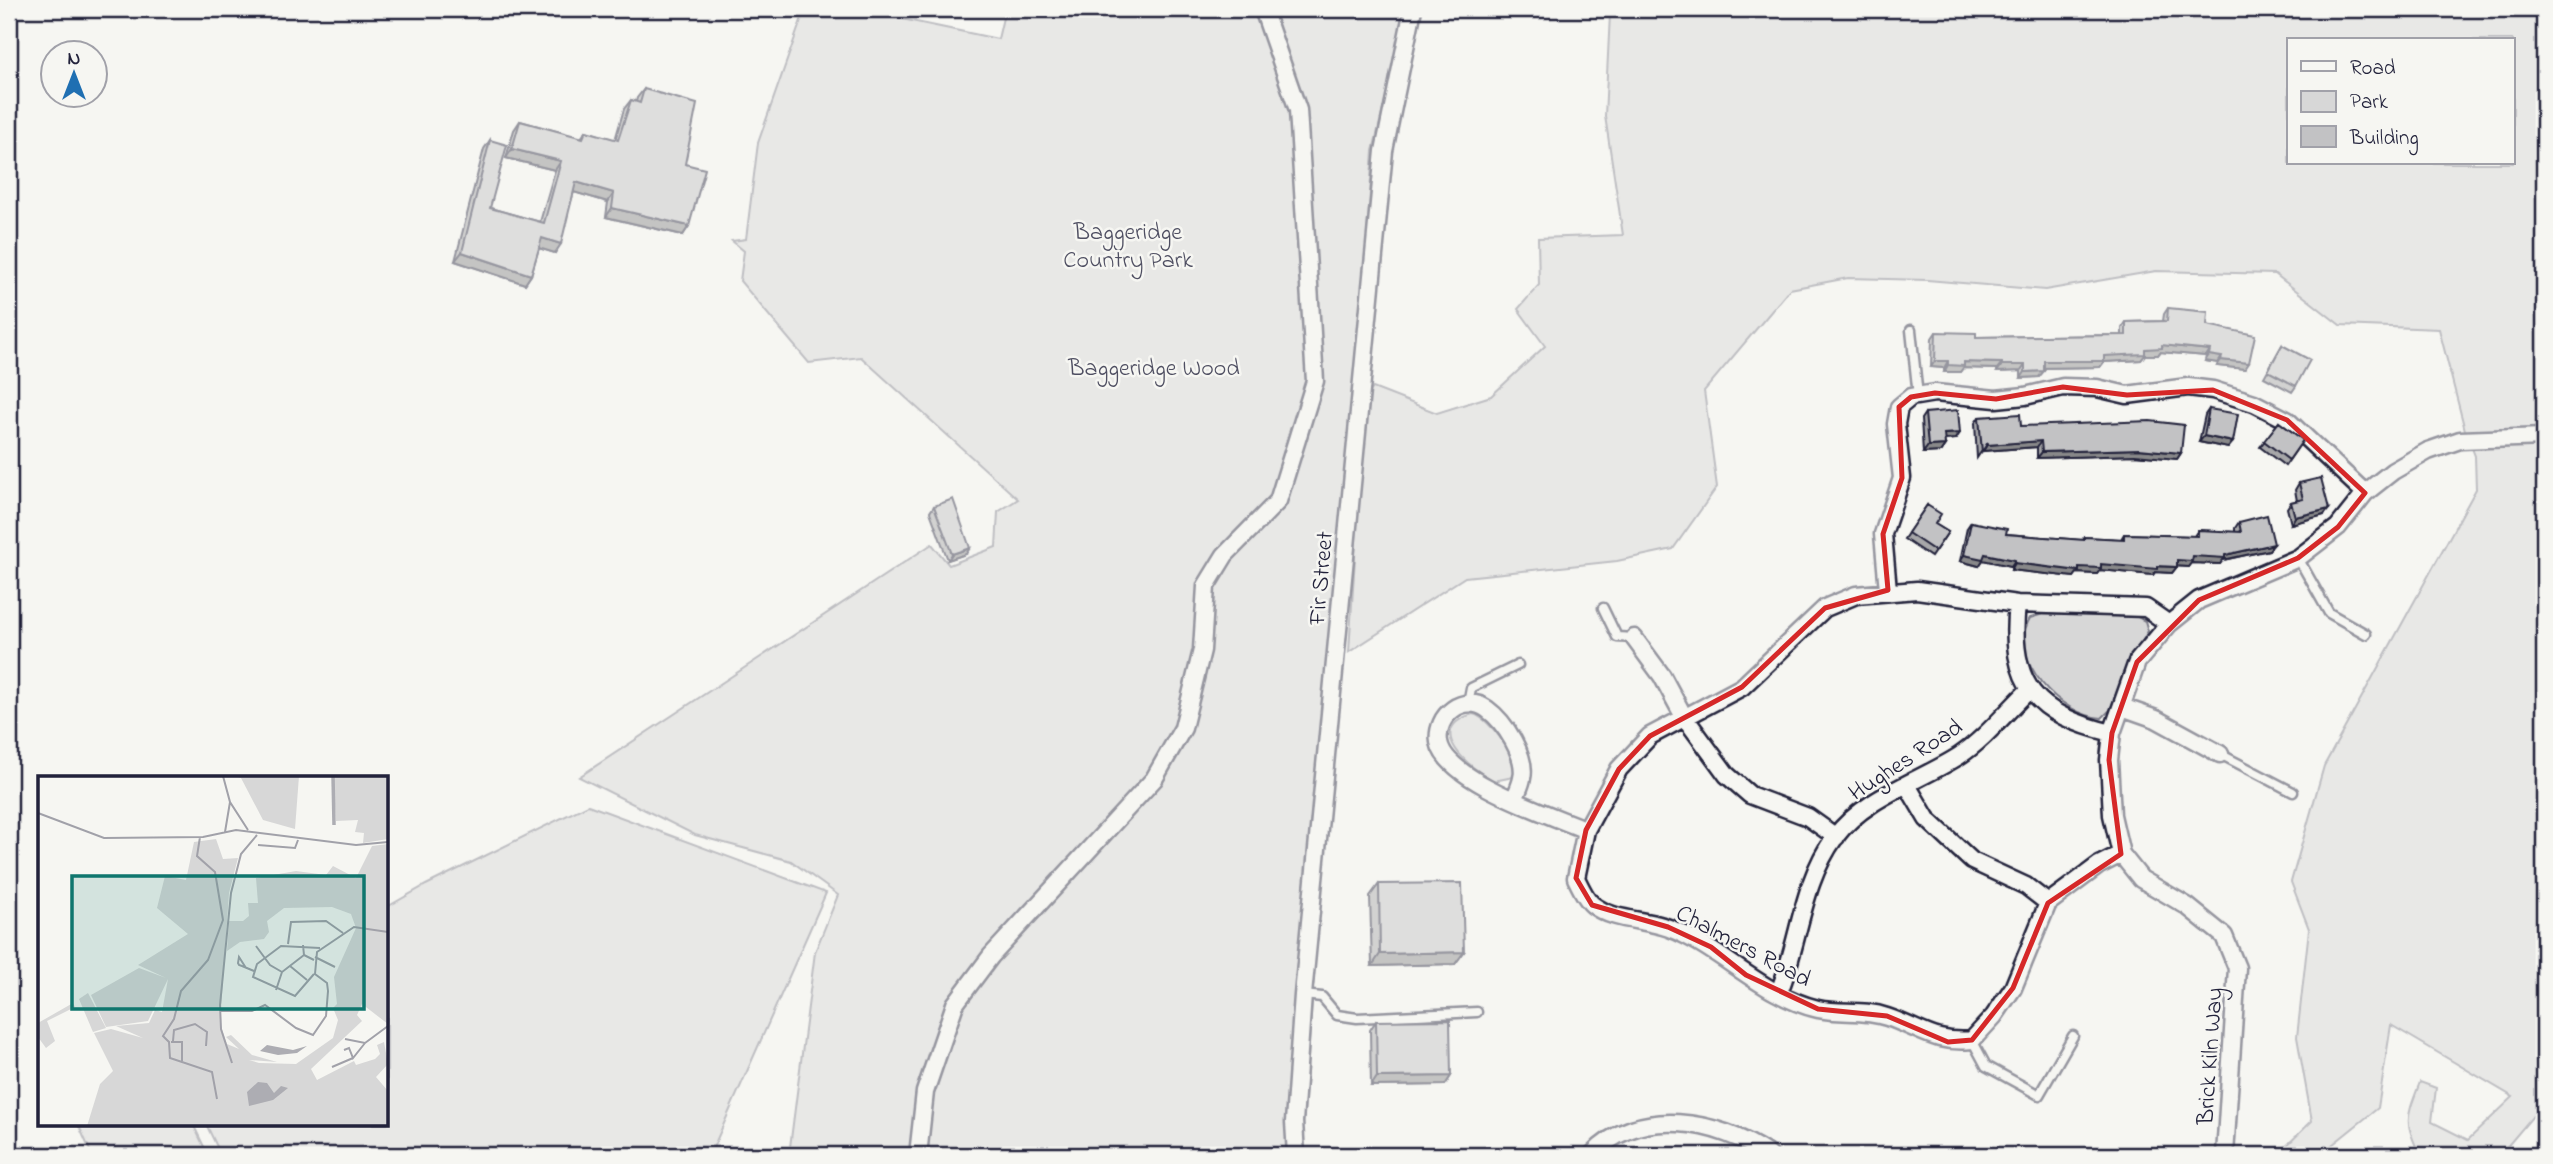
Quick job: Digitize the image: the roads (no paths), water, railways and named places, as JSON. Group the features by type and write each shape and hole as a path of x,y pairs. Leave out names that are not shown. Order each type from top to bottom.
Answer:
{"street":[{"path":"918,1155 925,1092 955,1004 991,956 1154,779 1183,728 1202,650 1206,586 1225,555 1278,500 1315,381 1298,110 1263,9"},
{"name":"Fir Street","path":"1296,1155 1294,1122 1303,995 1384,150 1413,9"},
{"path":"1888,590 1883,534 1902,478 1896,424 1899,407 1911,397 1968,394 1996,398 2025,397 2063,387 2097,388 2127,395 2188,387 2213,390 2254,403 2287,420 2365,493"},
{"name":"Brick Kiln Way","path":"2225,1155 2237,968 2224,936 2187,906 2141,879 2121,854 2112,815 2109,760 2112,733 2137,662 2169,624 2199,600 2298,558 2338,527 2365,493 2393,471 2428,451 2460,440 2544,437"},
{"name":"Chalmers Road","path":"1972,1040 1948,1042 1886,1016 1866,1011 1818,1009 1746,975 1700,942 1668,927 1619,916 1592,905 1576,878 1586,830 1619,769 1650,736 1683,715 1742,687 1825,608 1856,595 1888,590 1917,590 2017,604 2146,608 2169,624"},
{"path":"2017,604 2013,639 2019,667 2029,690 2052,710 2080,725 2112,733"},
{"path":"1634,638 1662,676 1683,715 1727,775 1750,795 1808,817 1836,836"},
{"name":"Hughes Road","path":"1779,992 1790,966 1797,922 1812,879 1836,836 1874,802 1962,754 2029,690"},
{"path":"1515,799 1523,777 1521,757 1486,708 1468,704 1457,706 1446,714 1439,725 1439,742 1446,758 1462,773 1515,799 1586,830"},
{"path":"2122,707 2156,719 2220,754"},
{"path":"1907,785 1927,819 1972,861 2026,886 2048,903"},
{"path":"1972,1040 1994,1016 2013,988 2048,903 2099,865 2121,854"},
{"path":"1592,1155 1606,1140 1643,1125 1685,1121 1755,1145 1769,1155"}],"lane":[{"path":"1911,331 1918,396"},
{"path":"2298,558 2329,613 2366,634"},
{"path":"1603,608 1617,637 1634,638"},
{"path":"1468,704 1471,688 1518,665"},
{"path":"2220,754 2293,792"},
{"path":"1303,995 1322,998 1337,1015 1357,1018 1477,1012"},
{"path":"1972,1040 1986,1066 2039,1095 2073,1035"},
{"path":"1606,1140 1615,1155"}],"park label":[{"name":"Baggeridge Country Park","path":"1128,245"},
{"name":"Baggeridge Wood","path":"1154,367"}]}
